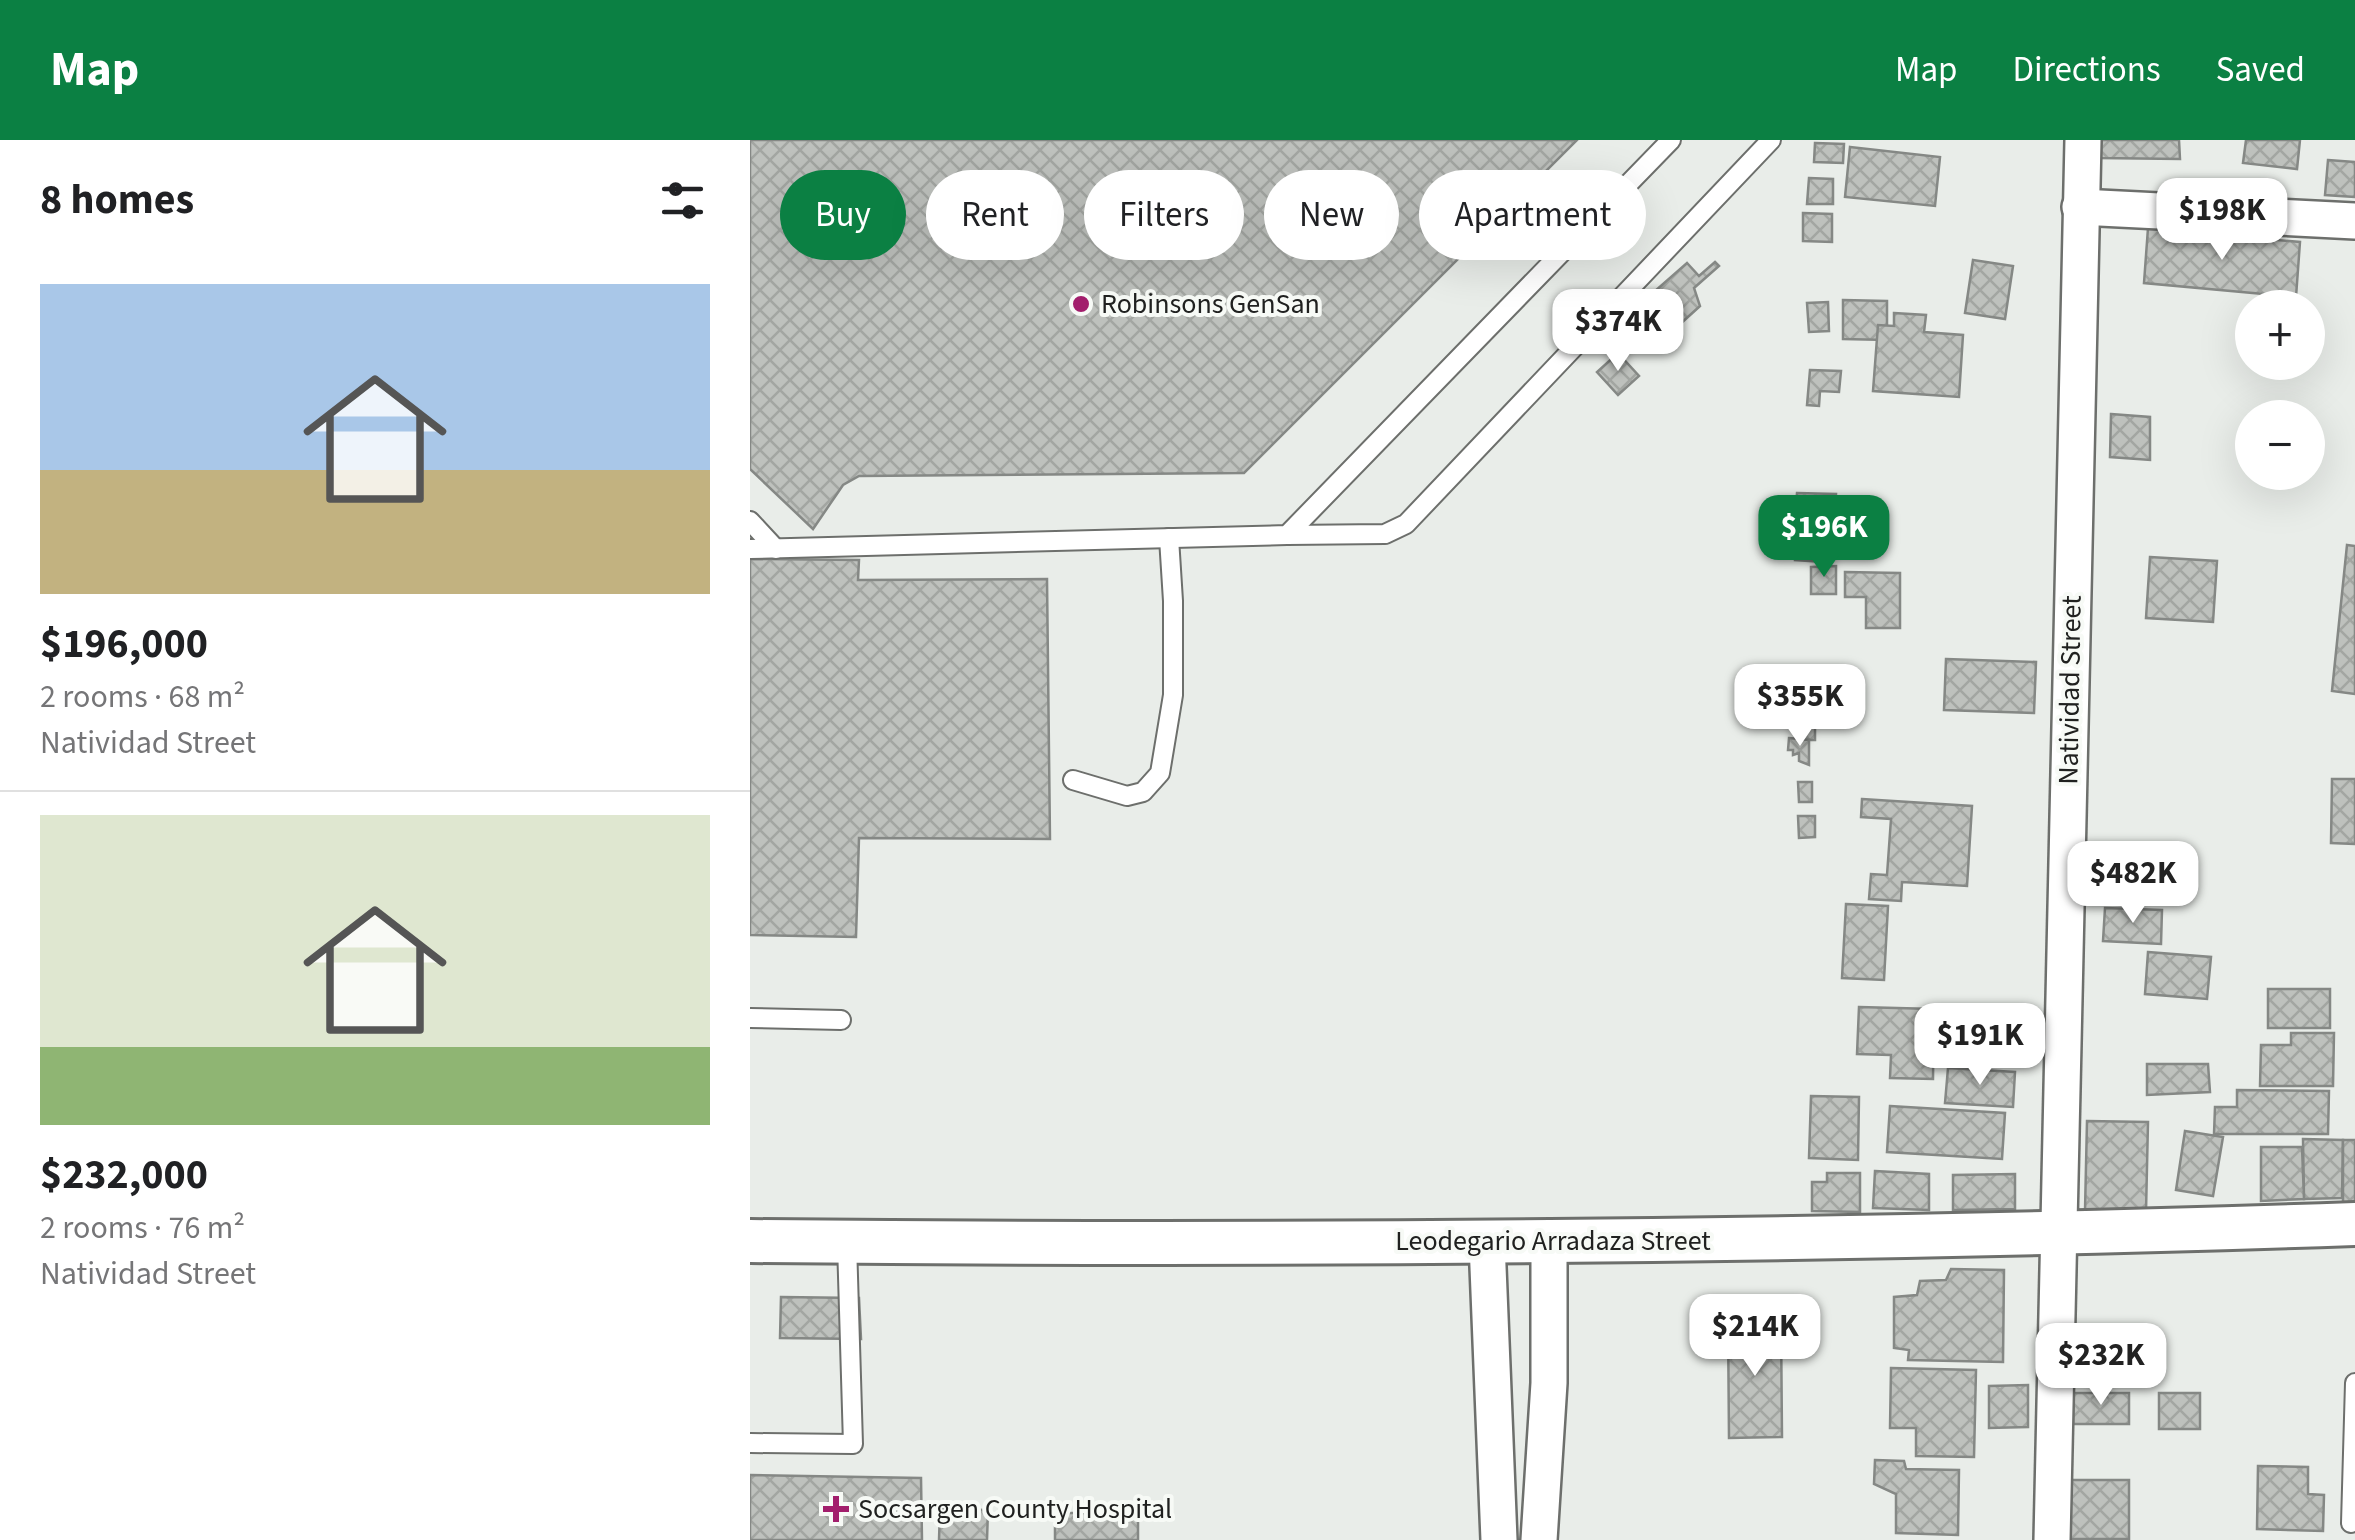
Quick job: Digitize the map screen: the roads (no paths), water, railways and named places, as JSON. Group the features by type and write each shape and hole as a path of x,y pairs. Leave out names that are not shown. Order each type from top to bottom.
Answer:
{"street":[{"name":"Natividad Street","path":"2052,1540 2083,140"},
{"path":"2080,207 2355,221"},
{"name":"Leodegario Arradaza Street","path":"750,1242 1549,1242 2058,1234 2355,1224"},
{"path":"1487,1242 1499,1540"},
{"path":"1539,1540 1549,1383 1549,1242"}],"lane":[{"path":"1287,535 1671,140"},
{"path":"750,549 1384,534 1406,524 1771,140"},
{"path":"750,521 776,549"},
{"path":"1072,780 1127,796 1143,792 1160,773 1172,695 1169,538"},
{"path":"750,1018 841,1020"},
{"path":"750,1443 854,1444 847,1242"},
{"path":"2351,1523 2355,1383"}],"place":[{"name":"Robinsons GenSan","path":"1081,304"},
{"name":"Socsargen County Hospital","path":"836,1509"}]}
